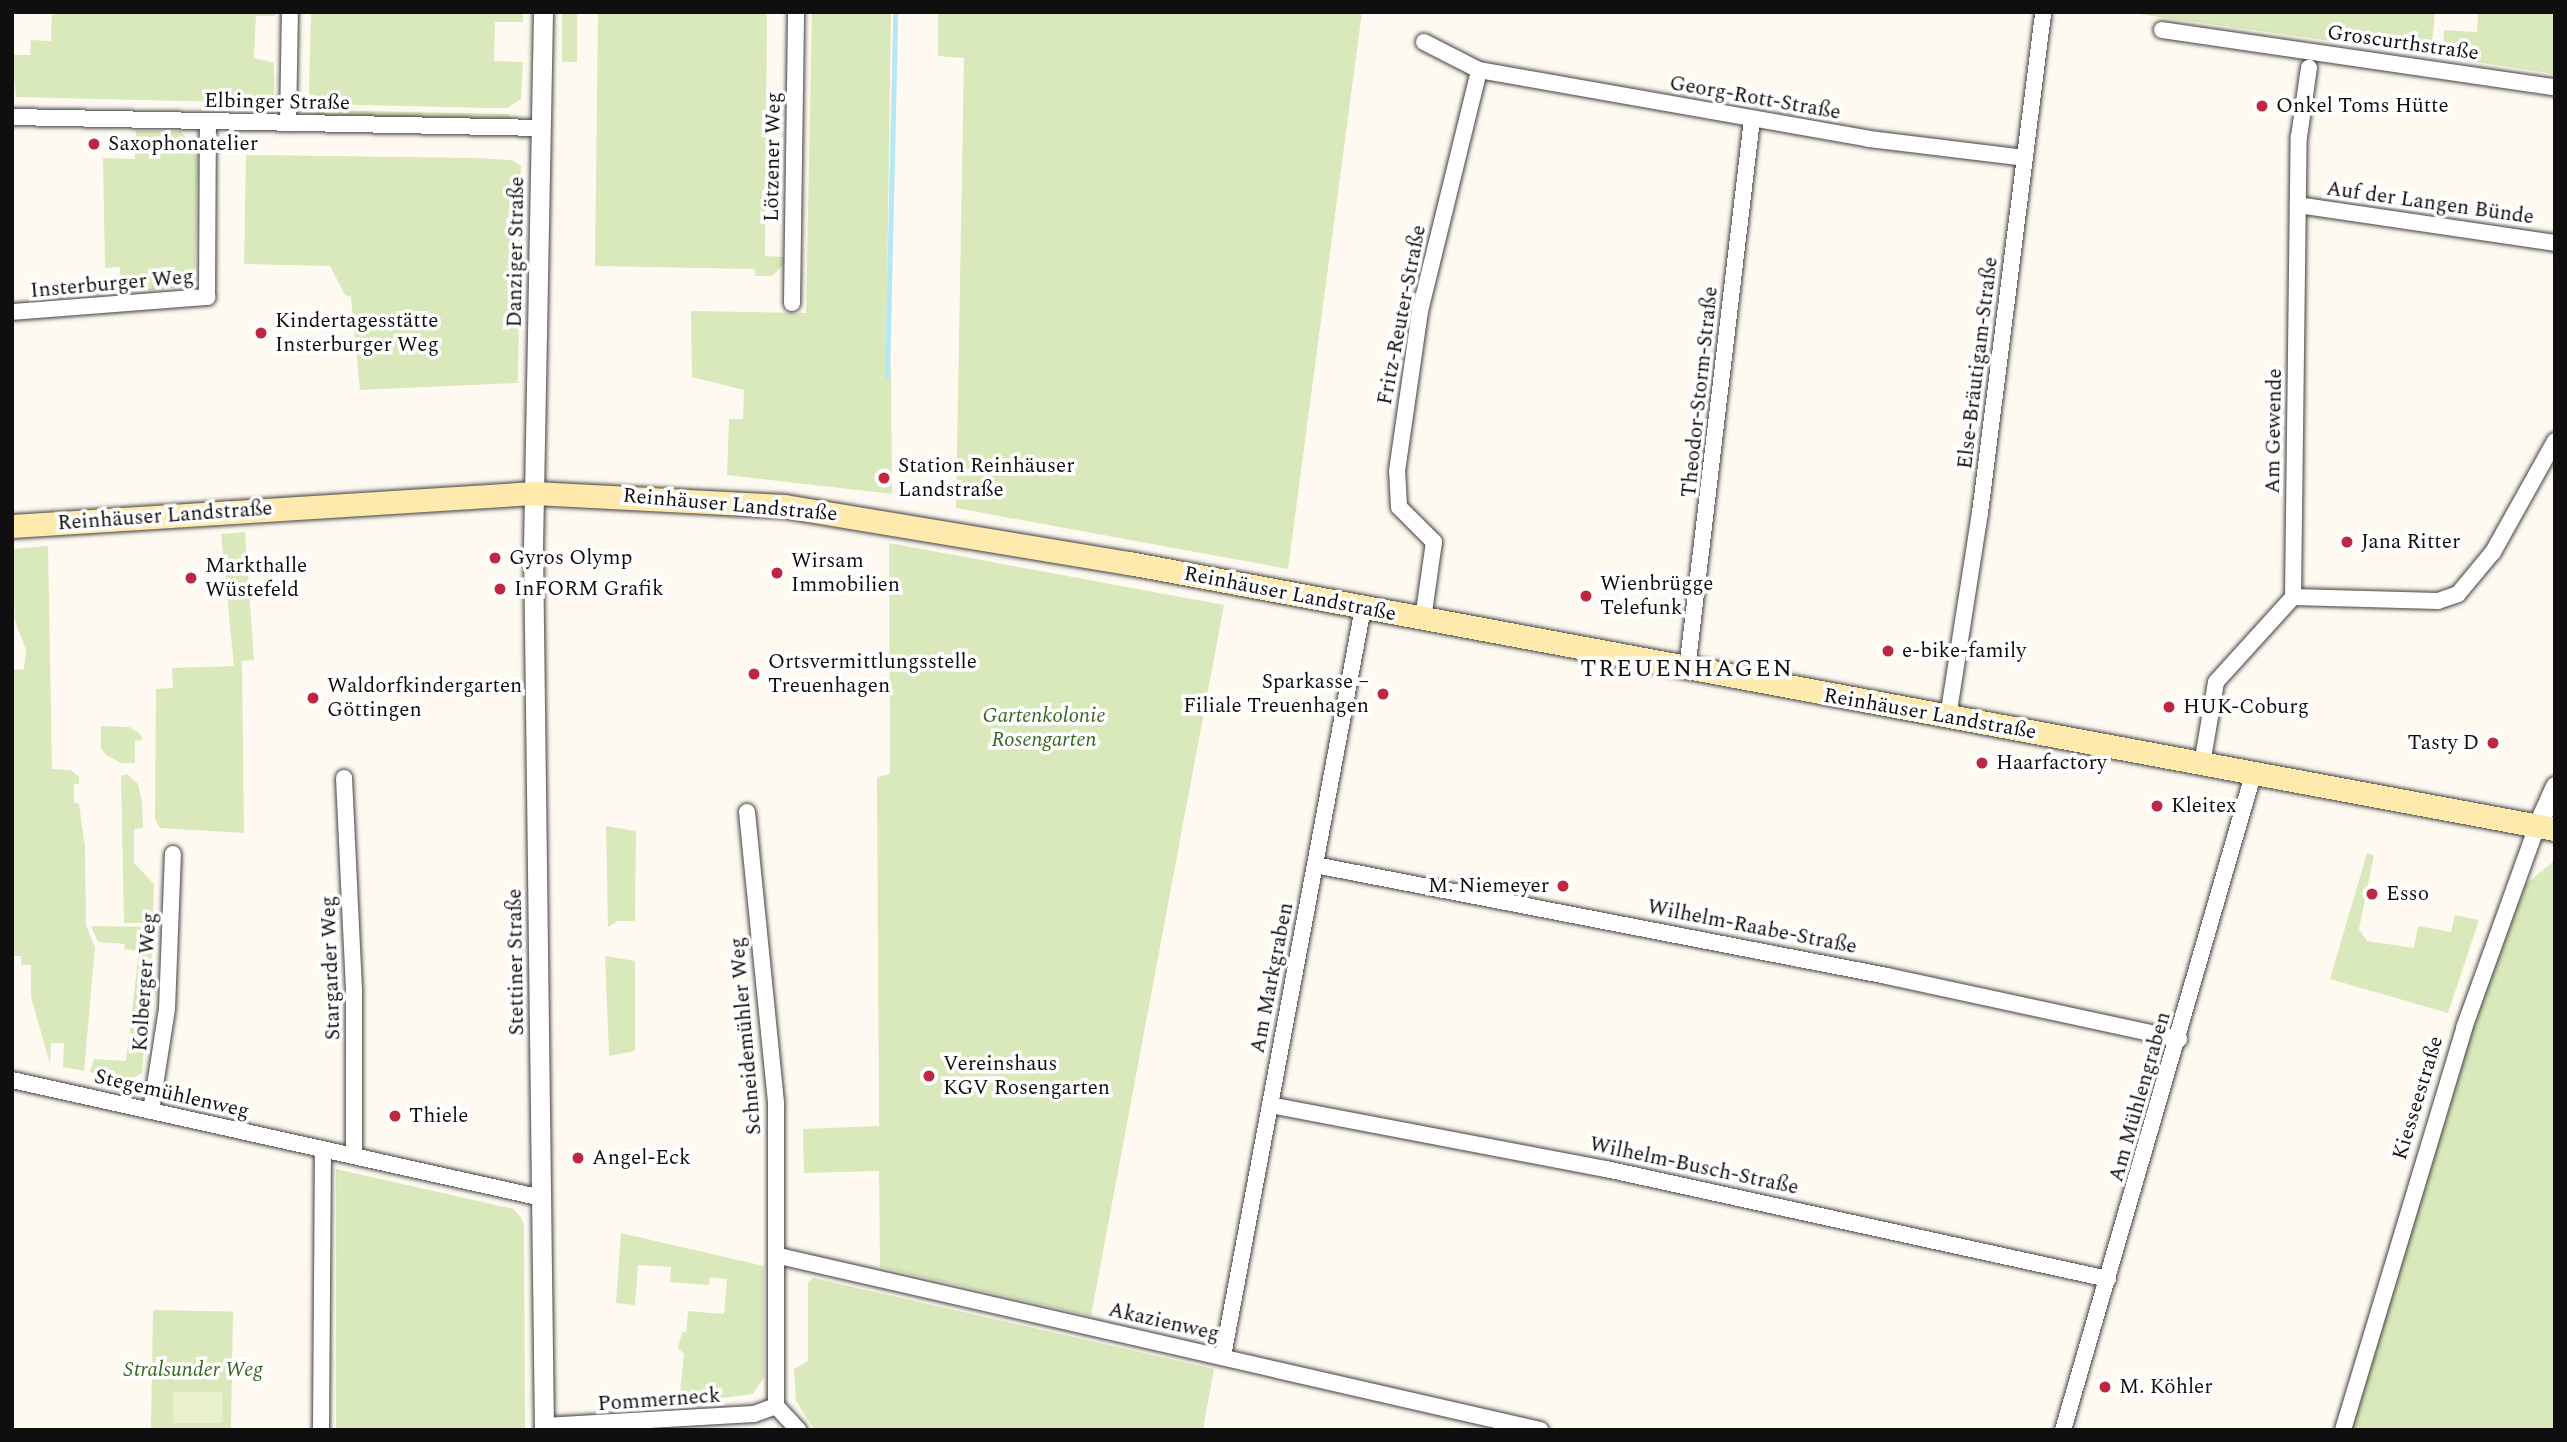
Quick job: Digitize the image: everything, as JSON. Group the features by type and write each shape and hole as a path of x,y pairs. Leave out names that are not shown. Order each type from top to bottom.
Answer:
{"main road":[{"name":"Reinhäuser Landstraße","path":"12,526 534,493 797,507 1423,619 2546,828"}],"street":[{"path":"288,123 290,12"},
{"name":"Danziger Straße","path":"534,493 542,12"},
{"name":"Lötzener Weg","path":"792,303 796,12"},
{"name":"Else-Bräutigam-Straße","path":"1948,717 1980,513 2043,14"},
{"name":"Groscurthstraße","path":"2162,30 2555,87"},
{"path":"1424,42 1479,70"},
{"name":"Am Gewende","path":"2293,597 2299,137 2309,68"},
{"name":"Georg-Rott-Straße","path":"1479,70 1752,119 2025,158"},
{"name":"Fritz-Reuter-Straße","path":"1423,619 1434,542 1399,506 1396,471 1420,311 1479,70"},
{"name":"Elbinger Straße","path":"12,117 541,128"},
{"name":"Theodor-Storm-Straße","path":"1688,670 1752,119"},
{"name":"Insterburger Weg","path":"12,312 207,297 208,121"},
{"name":"Auf der Langen Bünde","path":"2298,205 2555,243"},
{"path":"2202,764 2216,682 2293,597 2438,601 2458,594 2493,552 2555,441"},
{"name":"Stettiner Straße","path":"534,493 544,1428"},
{"name":"Am Markgraben","path":"1223,1356 1363,608"},
{"name":"Am Mühlengraben","path":"2063,1430 2179,1039 2253,775"},
{"name":"Stargarder Weg","path":"344,778 354,993 354,1156"},
{"name":"Kiesseestraße","path":"2343,1430 2456,1054 2546,828 2555,786"},
{"name":"Schneidemühler Weg","path":"747,812 776,1105 779,1256"},
{"name":"Kolberger Weg","path":"151,1111 167,1009 173,854"},
{"name":"Wilhelm-Raabe-Straße","path":"1315,865 1846,967 2179,1039"},
{"name":"Stegemühlenweg","path":"12,1080 542,1198"},
{"name":"Wilhelm-Busch-Straße","path":"1270,1105 1606,1169 2108,1279"},
{"path":"321,1430 323,1149"},
{"path":"779,1256 776,1406 798,1430"},
{"name":"Akazienweg","path":"779,1256 1540,1430"},
{"name":"Pommerneck","path":"544,1428 590,1428 754,1414 776,1406"}],"green space":[{"path":"52,12 275,12 275,16 256,16 254,58 274,63 274,95 264,103 16,97 12,55 30,55 31,40 51,41"},
{"path":"311,12 523,12 523,22 495,22 494,61 523,62 521,99 507,108 316,104 309,93"},
{"path":"562,12 577,12 577,62 562,62"},
{"path":"598,12 767,12 765,256 784,257 784,264 772,276 755,276 755,269 595,266"},
{"path":"812,12 891,12 886,365 891,366 892,494 727,475 729,419 743,419 744,390 692,377 691,311 806,313"},
{"path":"938,12 1362,12 1288,569 956,508 964,58 938,56"},
{"path":"2124,12 2435,12 2431,55"},
{"path":"2478,12 2555,12 2555,74 2443,57 2444,30 2477,32"},
{"path":"314,110 508,114 512,119 314,117"},
{"path":"136,131 180,131 198,151 195,273 189,286 121,294 120,267 105,268 103,158 135,159"},
{"path":"246,155 478,158 512,160 521,166 518,383 360,390 351,297 345,295 330,266 244,264"},
{"path":"245,532 254,660 242,661 244,833 160,828 155,819 156,689 173,688 172,668 234,666 221,534"},
{"name":"Gartenkolonie Rosengarten","path":"889,543 1224,605 1091,1316 880,1267 879,1171 804,1173 803,1129 879,1126 877,777 890,774"},
{"path":"48,546 52,769 71,770 79,777 79,784 74,784 74,803 79,804 85,847 86,925 95,948 84,1071 63,1067 64,1043 51,1043 50,1064 31,997 31,965 21,965 21,956 12,956 12,670 24,669 26,650 15,621 12,549"},
{"path":"101,726 129,727 139,733 143,740 135,741 135,763 121,763 106,755 101,748"},
{"path":"127,774 138,784 142,802 143,828 134,829 134,863 154,884 153,920 147,923 124,923 121,776"},
{"path":"606,826 636,831 635,921 618,921 608,927"},
{"path":"2367,853 2374,855 2359,929 2367,941 2414,948 2418,926 2451,932 2455,915 2479,920 2448,1013 2330,979"},
{"path":"2555,860 2555,1430 2352,1430 2447,1101 2490,976 2526,884"},
{"path":"91,926 154,927 142,1073 128,1081 90,1072 94,1059 126,1061 139,951 124,949 125,944 98,942"},
{"path":"605,956 635,961 635,1051 609,1056"},
{"path":"336,1169 513,1209 520,1216 524,1225 525,1430 336,1430"},
{"path":"621,1233 764,1266 764,1377 753,1394 679,1404 684,1354 678,1348 682,1332 686,1332 688,1311 724,1314 727,1279 710,1277 709,1285 670,1282 671,1267 638,1265 635,1305 616,1303"},
{"path":"813,1278 1214,1369 1203,1430 814,1430 796,1401 794,1369 808,1361 808,1282"},
{"name":"Stralsunder Weg","path":"153,1310 233,1311 231,1430 151,1430"},
{"path":"173,1392 222,1392 222,1423 173,1423"}],"waterway":[{"path":"887,377 895,12"}],"place":[{"name":"Onkel Toms Hütte","path":"2262,106"},
{"name":"Saxophonatelier","path":"94,144"},
{"name":"Kindertagesstätte Insterburger Weg","path":"261,333"},
{"name":"Station Reinhäuser Landstraße","path":"884,478"},
{"name":"Jana Ritter","path":"2347,542"},
{"name":"Gyros Olymp","path":"495,558"},
{"name":"Wirsam Immobilien","path":"777,573"},
{"name":"Markthalle Wüstefeld","path":"191,578"},
{"name":"InFORM Grafik","path":"500,589"},
{"name":"Wienbrügge Telefunk","path":"1586,596"},
{"name":"e-bike-family","path":"1888,651"},
{"name":"Ortsvermittlungsstelle Treuenhagen","path":"754,674"},
{"name":"Sparkasse – Filiale Treuenhagen","path":"1383,694"},
{"name":"Waldorfkindergarten Göttingen","path":"313,698"},
{"name":"HUK-Coburg","path":"2169,707"},
{"name":"Tasty D","path":"2493,743"},
{"name":"Haarfactory","path":"1982,763"},
{"name":"Kleitex","path":"2157,806"},
{"name":"M. Niemeyer","path":"1563,886"},
{"name":"Esso","path":"2372,894"},
{"name":"Vereinshaus KGV Rosengarten","path":"929,1076"},
{"name":"Thiele","path":"395,1116"},
{"name":"Angel-Eck","path":"578,1158"},
{"name":"M. Köhler","path":"2105,1387"}],"district":[{"name":"TREUENHAGEN","path":"1687,670"}]}
